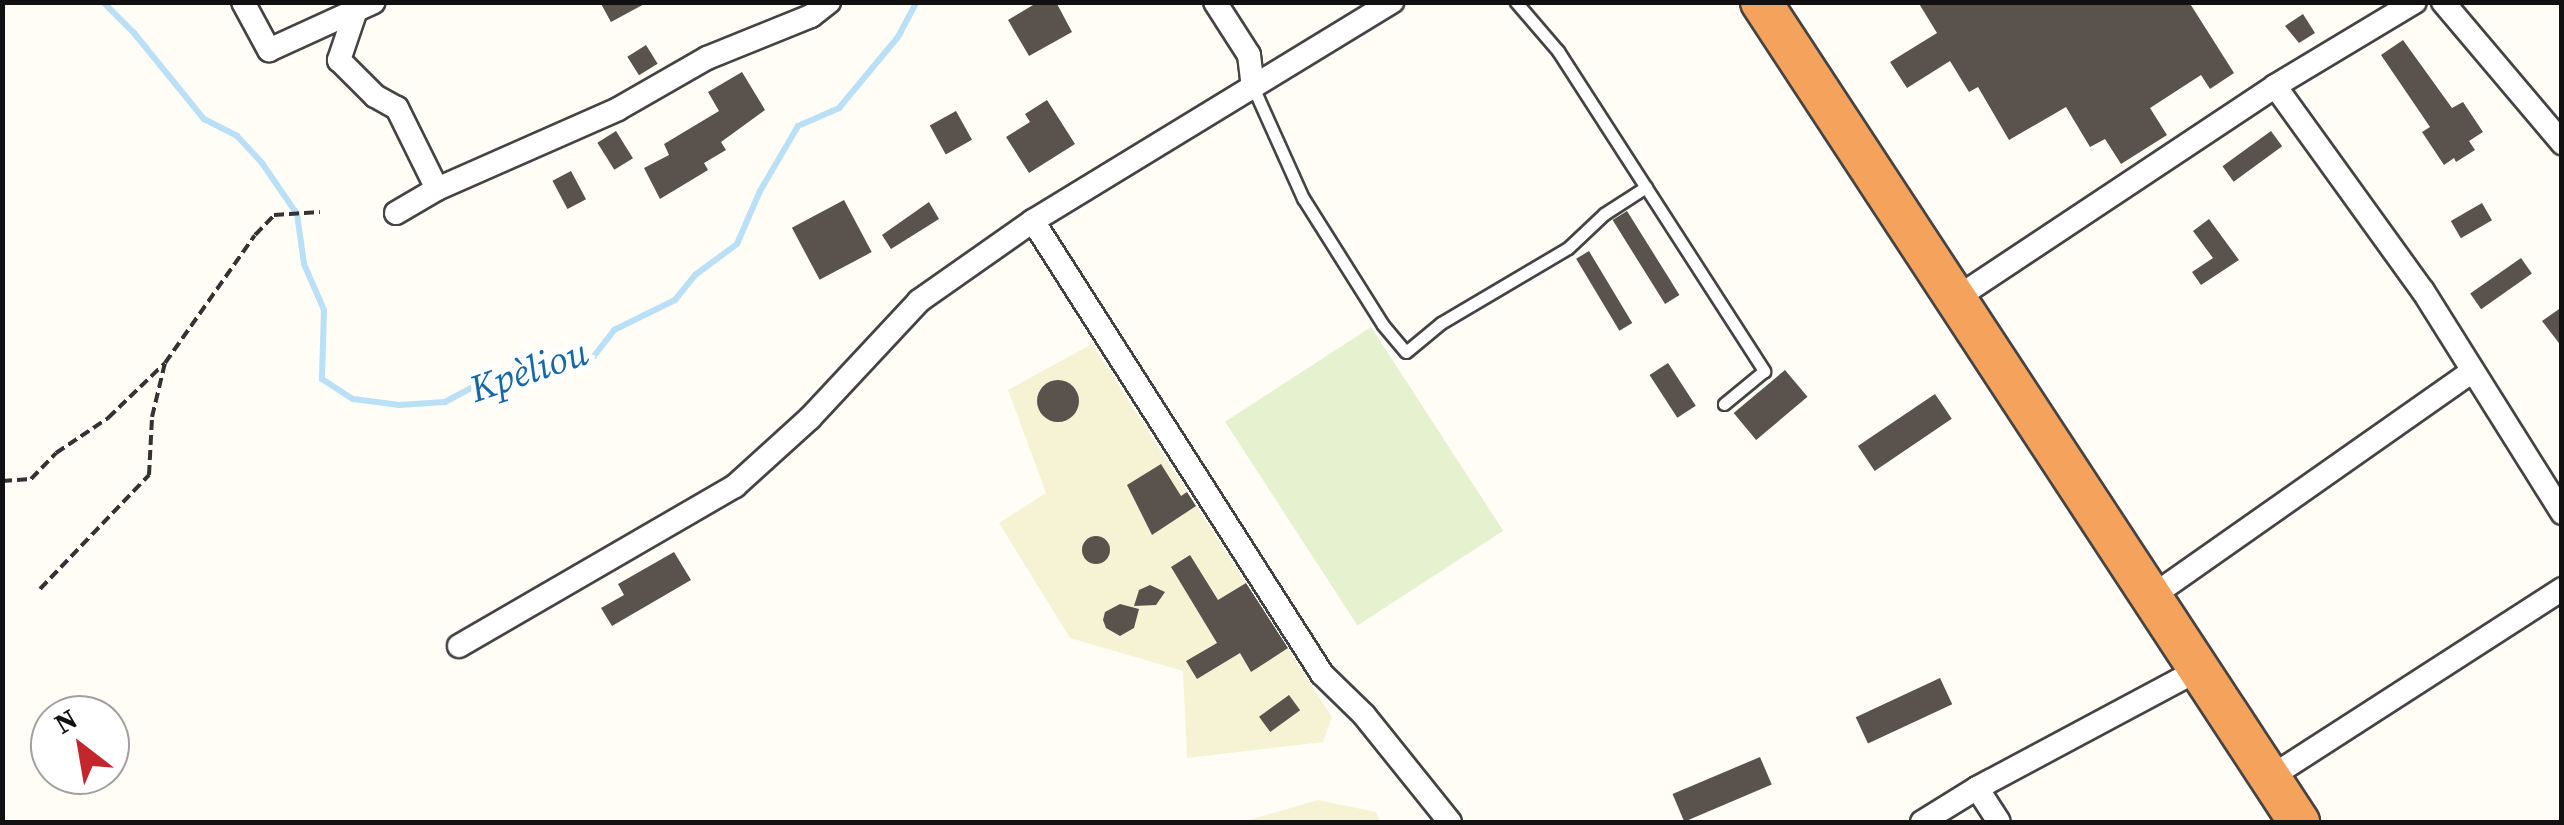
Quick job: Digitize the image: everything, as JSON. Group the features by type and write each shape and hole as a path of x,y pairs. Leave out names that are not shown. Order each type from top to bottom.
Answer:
{"highway":[{"path":"1761,2 2298,822"}],"street":[{"path":"244,2 270,50 364,8"},
{"path":"396,213 437,189 618,109 707,58 811,16 828,2"},
{"path":"1215,2 1249,55 1253,88"},
{"path":"459,646 735,486 810,418 919,301 1034,221 1392,2"},
{"path":"1955,299 2275,86 2414,2"},
{"path":"2443,2 2562,144"},
{"path":"364,8 340,60 375,96 398,108 437,189"},
{"path":"2275,86 2423,291 2562,514"},
{"path":"1034,221 1322,674 1364,715 1450,822"},
{"path":"2151,597 2472,372"},
{"path":"2269,778 2562,590"},
{"path":"1922,822 1977,788 2198,670"},
{"path":"1977,788 1999,822"}],"lane":[{"path":"1516,2 1558,51 1764,372 1724,404"},
{"path":"1253,88 1303,198 1383,324 1406,352 1441,323 1568,248 1604,214 1646,188"}],"path":[{"path":"2,481 31,479 56,453 108,418 164,363 274,215 320,212"},
{"path":"40,589 150,475 152,417 164,363"}],"shaded area":[{"path":"1092,344 1332,717 1323,742 1187,758 1183,671 1070,638 999,523 1046,493 1008,390"},
{"path":"1318,800 1376,812 1380,822 1242,822"}],"green space":[{"path":"1371,327 1503,531 1357,626 1225,422"}],"building":[{"path":"600,2 648,2 611,22"},
{"path":"1038,2 1056,2 1072,32 1029,56 1008,20"},
{"path":"1918,2 2189,2 2234,73 2210,89 2201,75 2150,108 2167,135 2121,164 2105,139 2090,147 2066,107 2009,140 1978,87 1969,92 1950,61 1907,88 1890,62 1937,33"},
{"path":"2303,14 2315,33 2299,43 2285,26"},
{"path":"2403,40 2452,108 2463,102 2483,132 2469,141 2475,150 2456,162 2454,158 2444,165 2422,132 2430,127 2381,55"},
{"path":"646,45 658,64 639,75 627,57"},
{"path":"742,72 765,110 721,142 726,150 704,163 708,170 660,199 644,168 669,155 664,144 719,111 708,92"},
{"path":"1047,100 1075,144 1029,173 1006,137 1030,122 1025,114"},
{"path":"956,111 972,140 946,154 930,126"},
{"path":"616,131 633,158 614,170 597,143"},
{"path":"2271,131 2282,146 2234,182 2222,166"},
{"path":"571,171 586,199 567,209 552,181"},
{"path":"844,200 872,252 820,280 792,228"},
{"path":"929,202 939,219 891,249 882,235"},
{"path":"2482,203 2492,220 2461,238 2451,221"},
{"path":"1627,211 1679,295 1665,304 1613,220"},
{"path":"2209,219 2239,260 2201,285 2192,272 2213,258 2193,231"},
{"path":"1589,251 1632,323 1619,331 1576,259"},
{"path":"2521,258 2532,274 2481,309 2470,294"},
{"path":"2562,307 2562,347 2542,321"},
{"path":"1668,363 1696,406 1677,418 1650,375"},
{"path":"1785,370 1807,397 1756,440 1734,413"},
{"path":"1058,380 1073,386 1079,401 1073,416 1058,422 1043,416 1037,401 1043,386"},
{"path":"1935,394 1952,419 1875,471 1858,446"},
{"path":"1161,464 1181,496 1187,492 1196,506 1152,535 1127,485"},
{"path":"1096,536 1106,540 1110,550 1106,560 1096,564 1086,560 1082,550 1086,540"},
{"path":"674,552 691,580 612,626 601,608 624,595 618,584"},
{"path":"1190,555 1218,600 1246,583 1288,648 1251,672 1240,653 1197,679 1186,661 1217,643 1171,567"},
{"path":"1150,585 1165,592 1156,605 1134,606 1139,590"},
{"path":"1120,604 1139,609 1134,628 1120,636 1106,628 1103,620 1105,612"},
{"path":"1940,678 1952,704 1868,744 1856,717"},
{"path":"1289,695 1300,710 1270,732 1259,717"},
{"path":"1760,757 1772,785 1684,822 1673,794"}],"waterway":[{"name":"Kpèliou","path":"103,2 134,33 204,119 237,136 262,163 297,214 304,264 324,310 322,379 353,399 400,405 445,402 501,372 532,366 559,369 594,356 614,330 675,300 695,275 737,244 760,191 798,126 839,108 898,37 917,2"}]}
